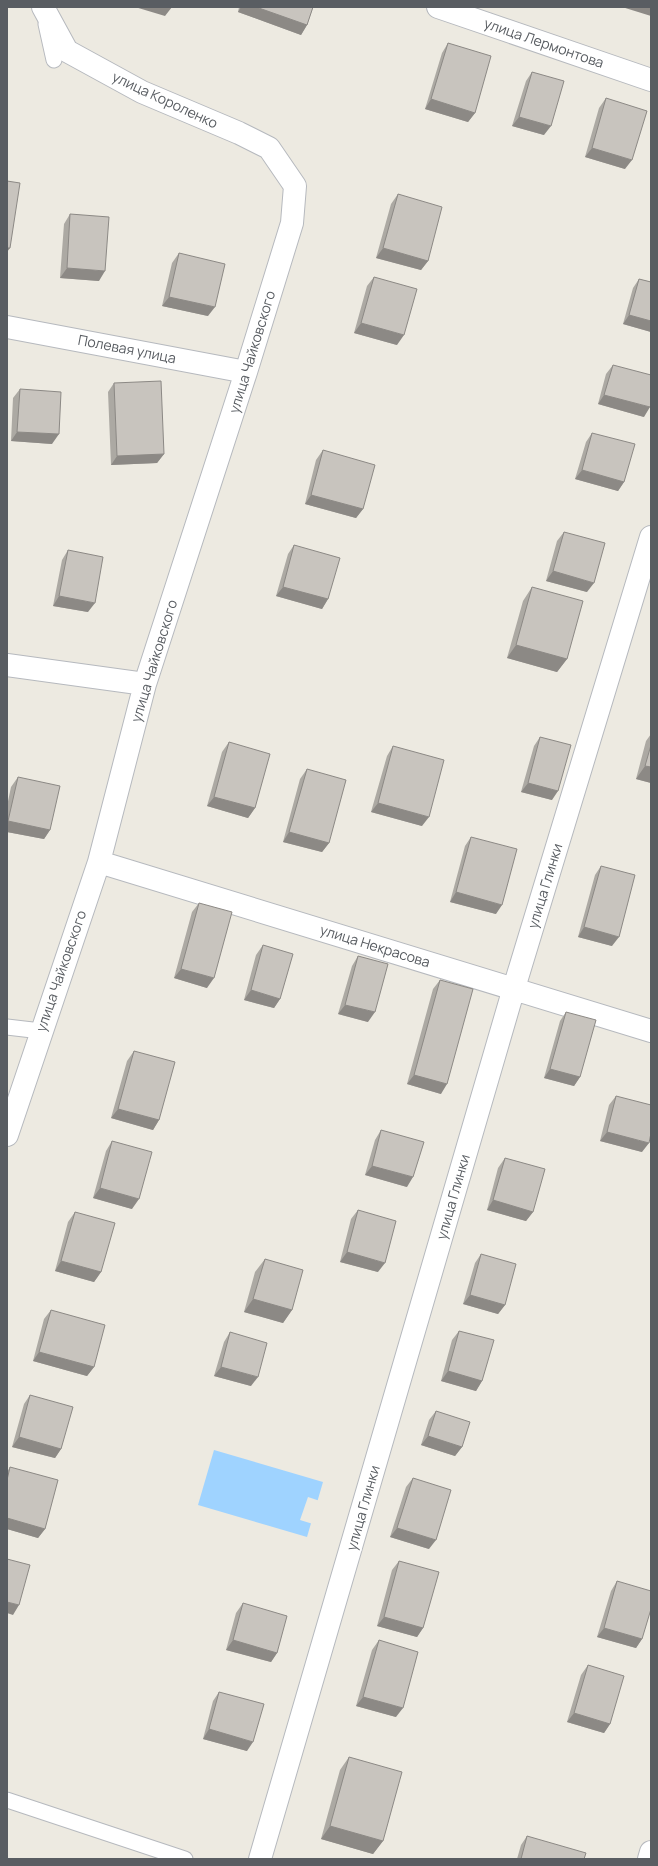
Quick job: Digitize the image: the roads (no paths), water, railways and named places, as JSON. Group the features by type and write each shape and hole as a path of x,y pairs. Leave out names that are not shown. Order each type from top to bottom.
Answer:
{"street":[{"name":"улица Короленко","path":"43,7 67,51 142,92 239,133 269,148 295,186"},
{"name":"улица Лермонтова","path":"438,7 651,80"},
{"name":"улица Чайковского","path":"7,1135 99,862 145,684 246,372 292,223 295,186"},
{"name":"Полевая улица","path":"7,327 246,372"},
{"name":"улица Глинки","path":"260,1859 514,988 651,537"},
{"path":"7,665 145,684"},
{"name":"улица Некрасова","path":"99,862 651,1031"},
{"path":"649,1859 651,1852"}],"lane":[{"path":"43,7 54,60"},
{"path":"7,1027 41,1031"},
{"path":"7,1800 185,1859"}],"water":[{"path":"214,1450 323,1482 307,1537 198,1505"}]}
